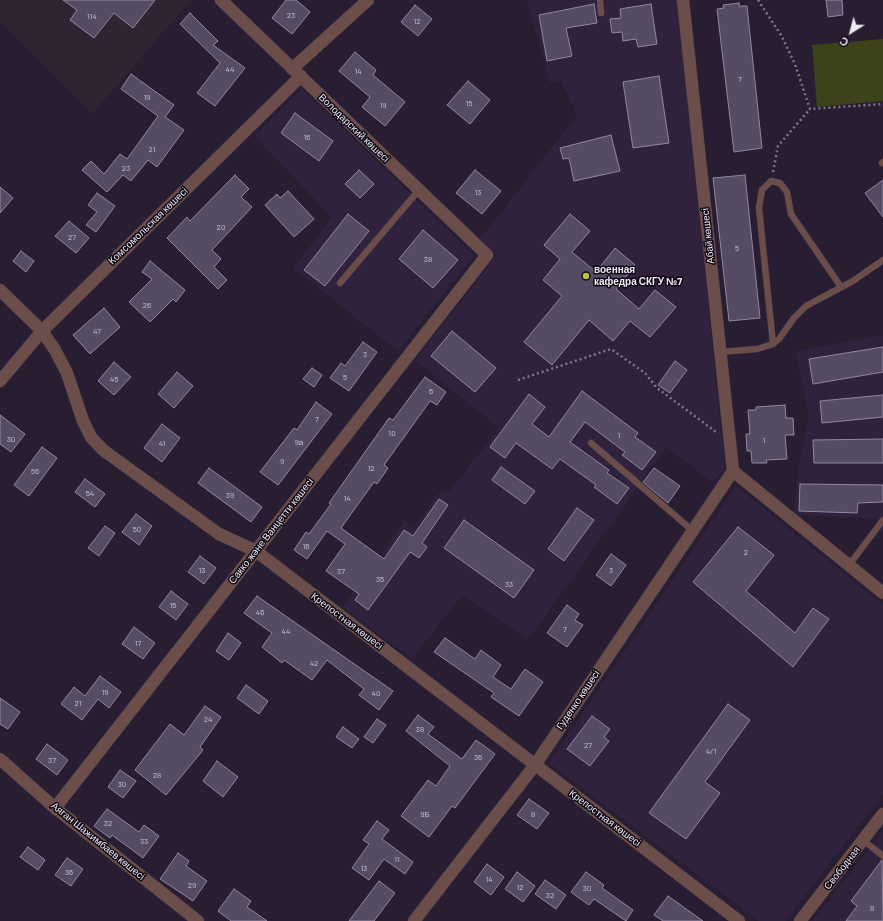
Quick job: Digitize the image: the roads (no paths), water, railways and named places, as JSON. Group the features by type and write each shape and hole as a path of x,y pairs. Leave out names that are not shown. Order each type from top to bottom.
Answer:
{"street":[{"name":"Володарский көшесі","path":"221,0 487,255"},
{"name":"Комсомольская көшесі","path":"0,381 42,331 368,0"},
{"name":"Абай көшесі","path":"683,0 733,471"},
{"name":"Сакко және Ванцетти көшесі","path":"55,808 487,255"},
{"name":"Крепостная көшесі","path":"0,290 42,331 55,350 67,373 83,421 91,437 99,446 219,534 256,551 739,921"},
{"path":"733,471 883,593"},
{"name":"Гуденко көшесі","path":"414,921 535,765 733,471"},
{"name":"Аяган Шажимбаев көшесі","path":"0,759 55,808 198,921"},
{"name":"Свободная","path":"800,921 883,814"}],"lane":[{"path":"600,0 601,13"},
{"path":"772,344 759,208 762,190 771,181 780,183 787,192 791,214 841,287"},
{"path":"340,283 419,190"},
{"path":"720,352 757,349 772,344 779,339 794,318 806,306 853,281 883,260"},
{"path":"591,443 693,531"},
{"path":"849,565 883,520"},
{"path":"863,840 883,856"}],"place":[{"name":"военная кафедра СКГУ №7","path":"586,276"}]}
